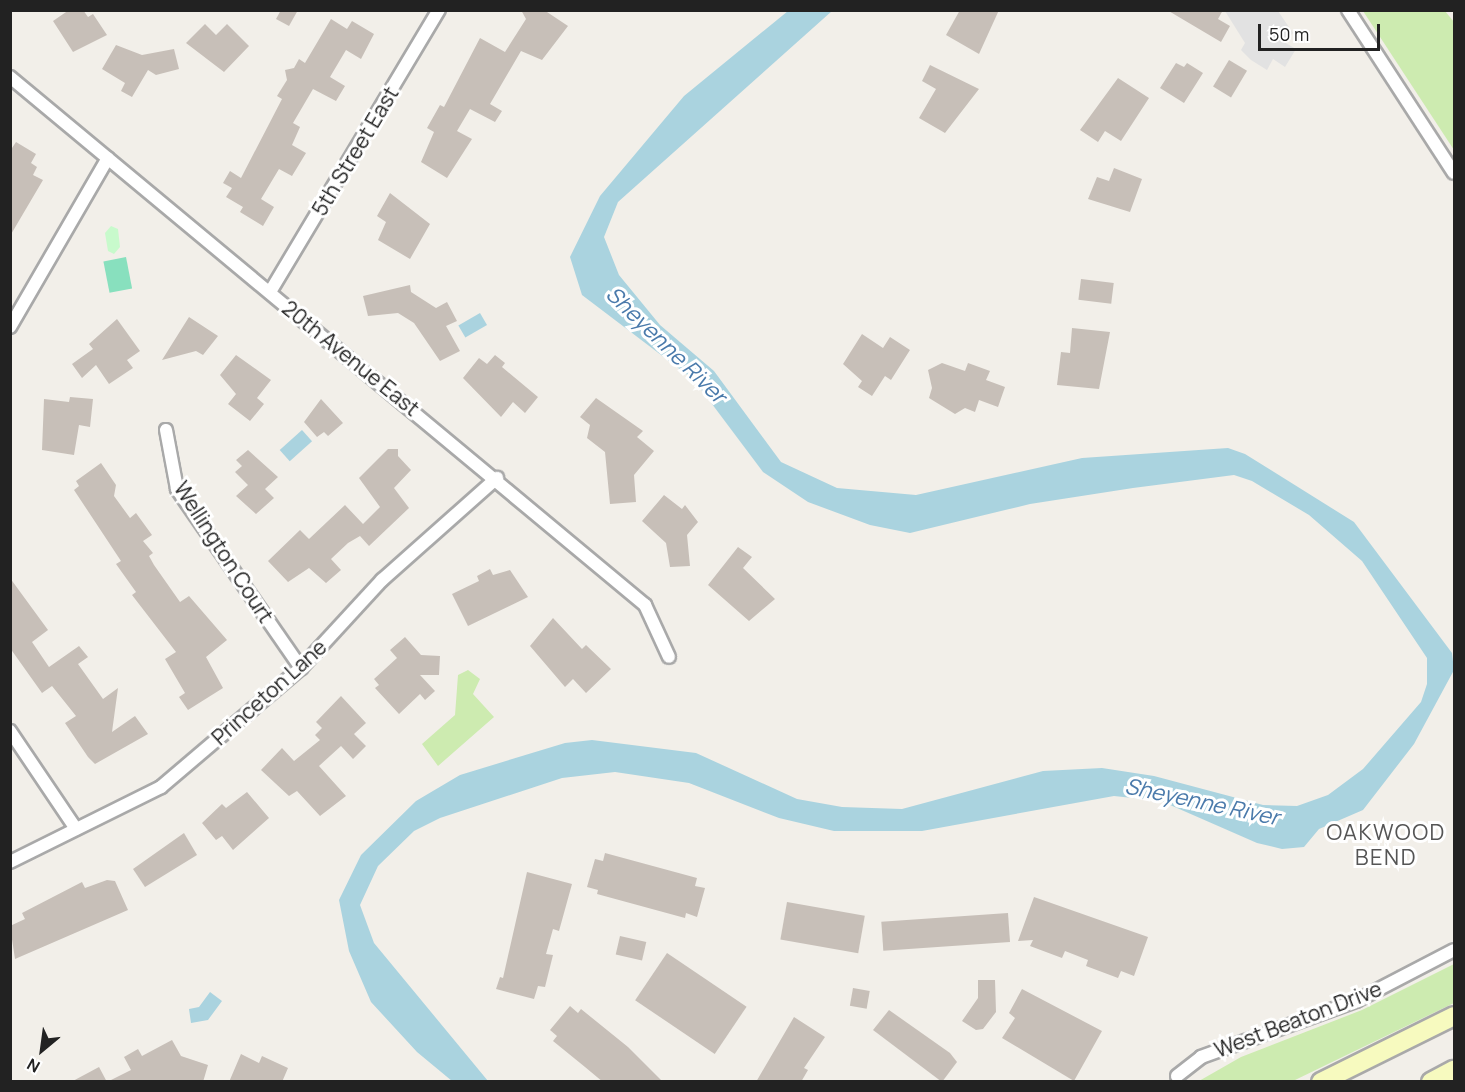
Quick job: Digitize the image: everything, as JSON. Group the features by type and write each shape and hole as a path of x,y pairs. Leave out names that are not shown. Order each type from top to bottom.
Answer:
{"main road":[{"path":"1321,1082 1455,1016"},
{"path":"1431,1082 1455,1070"}],"street":[{"name":"5th Street East","path":"270,291 439,10"},
{"path":"1348,10 1455,173"},
{"name":"20th Avenue East","path":"10,77 497,478 645,605 669,657"},
{"path":"10,327 108,158"},
{"name":"Wellington Court","path":"166,430 177,489 301,668"},
{"name":"Princeton Lane","path":"10,862 161,787 301,668 382,580 497,478"},
{"path":"10,731 76,829"},
{"name":"West Beaton Drive","path":"1177,1080 1201,1057 1356,1000 1455,950"}],"green space":[{"path":"1363,11 1445,11 1454,22 1454,150"},
{"path":"111,226 118,229 120,247 114,254 108,251 105,233"},
{"path":"126,257 132,288 110,293 103,261"},
{"path":"468,670 480,679 473,694 494,717 438,766 422,744 455,715 458,675"},
{"path":"1454,964 1454,1003 1293,1081 1199,1081 1241,1057 1362,1010"}],"shaded area":[{"path":"1225,11 1278,11 1293,33 1284,42 1296,49 1285,67 1273,59 1267,70 1251,60 1241,50 1245,43"}],"water":[{"name":"Sheyenne River","path":"788,11 832,11 618,202 604,237 619,275 660,325 714,371 781,462 837,488 916,495 1082,458 1228,448 1245,454 1354,522 1452,653 1454,670 1414,744 1363,810 1319,829 1304,847 1282,849 1257,843 1161,801 1114,796 922,831 834,831 779,818 689,783 615,772 562,778 440,818 414,831 378,866 360,905 374,943 488,1081 452,1081 417,1052 371,1002 349,951 339,900 361,855 416,801 460,775 565,743 592,740 696,753 797,799 842,807 902,809 1043,771 1102,768 1154,776 1263,805 1297,806 1328,795 1363,769 1421,702 1427,684 1427,658 1362,561 1309,515 1252,481 1234,475 1133,488 1030,504 910,533 870,525 808,502 763,472 694,380 582,295 570,257 600,196 684,96"},
{"path":"480,313 487,325 465,338 458,326"},
{"path":"302,430 312,441 290,461 280,450"},
{"path":"210,992 222,1001 208,1020 191,1023 189,1009 199,1007"}],"building":[{"path":"69,10 83,10 88,17 93,14 107,35 73,52 53,21"},
{"path":"281,10 298,10 289,26 276,19"},
{"path":"521,10 544,10 568,26 542,60 521,51 490,104 502,111 495,122 470,109 457,131 472,139 447,178 421,162 434,132 427,128 440,105 444,107 480,38 505,52 526,19"},
{"path":"960,10 999,10 979,54 946,35"},
{"path":"1167,10 1223,10 1218,19 1230,26 1221,42"},
{"path":"331,19 347,29 352,21 374,34 361,59 346,50 330,77 345,86 336,101 313,89 293,123 300,127 292,145 306,153 292,176 279,169 261,199 274,207 263,226 240,212 243,207 226,197 232,188 223,183 230,171 241,178 282,99 277,96 287,80 285,70 294,68 299,59 305,63"},
{"path":"205,24 216,35 227,24 249,46 224,72 186,43"},
{"path":"116,45 142,55 174,49 179,69 156,75 148,70 132,97 121,91 125,83 102,69"},
{"path":"1229,60 1247,71 1231,97 1213,87"},
{"path":"1176,63 1184,67 1187,63 1203,73 1184,103 1160,88"},
{"path":"930,65 979,89 945,133 919,118 936,89 922,81"},
{"path":"1118,78 1149,98 1121,141 1105,131 1098,142 1080,130"},
{"path":"16,142 36,154 31,163 37,167 33,175 43,180 10,236 10,151"},
{"path":"1114,168 1142,179 1130,212 1088,199 1097,177 1109,181"},
{"path":"390,193 430,224 410,259 378,240 386,222 377,216"},
{"path":"1081,279 1114,283 1111,304 1078,300"},
{"path":"410,285 411,292 436,308 447,302 457,321 446,326 460,351 440,361 414,323 398,313 368,316 363,296"},
{"path":"189,317 218,336 203,355 196,351 162,360"},
{"path":"117,319 140,351 127,360 133,368 109,384 96,365 82,378 72,364 93,349 89,344"},
{"path":"1072,328 1110,332 1099,389 1057,385 1061,352 1070,353"},
{"path":"862,334 883,348 890,337 910,350 891,380 885,376 872,396 858,387 862,381 843,364"},
{"path":"236,355 271,380 257,398 264,404 250,421 228,404 236,394 220,375"},
{"path":"495,355 505,363 502,367 538,397 525,413 513,402 501,417 463,378 479,358 487,364"},
{"path":"942,363 965,371 968,363 990,371 986,380 1005,387 998,407 979,400 975,412 965,408 955,414 929,398 932,388 928,370"},
{"path":"70,397 93,399 90,427 79,425 74,455 42,450 44,399 69,402"},
{"path":"596,398 643,431 637,437 654,451 634,475 636,502 610,504 605,452 587,438 590,425 580,417"},
{"path":"321,399 343,423 328,436 324,432 317,437 304,422"},
{"path":"388,449 398,449 398,456 411,470 394,488 409,508 369,546 360,536 348,543 331,559 341,570 326,583 309,568 288,582 268,561 300,530 309,539 345,505 363,524 380,507 359,478"},
{"path":"248,450 278,477 265,489 274,498 256,514 236,496 248,485 235,472 242,466 236,460"},
{"path":"101,463 116,485 114,496 130,518 136,513 152,535 143,541 153,553 149,556 180,602 189,596 227,640 206,657 223,688 188,710 179,697 185,693 165,659 176,652 132,595 136,592 116,564 121,561 74,490 79,486 76,481"},
{"path":"664,495 682,509 685,505 698,522 687,535 690,566 670,567 666,543 642,521"},
{"path":"738,547 752,557 743,568 775,599 749,621 708,585"},
{"path":"490,569 493,575 510,570 528,597 468,626 452,594 479,581 477,576"},
{"path":"10,578 48,630 32,642 49,667 79,646 88,657 78,664 103,699 118,688 112,732 135,716 148,734 95,764 88,757 65,723 76,716 52,686 42,693 10,648"},
{"path":"553,618 582,649 586,645 611,669 586,693 573,679 565,687 530,646"},
{"path":"405,637 421,655 440,656 439,675 420,675 435,691 425,700 420,694 399,714 375,688 379,685 374,679 397,658 390,650"},
{"path":"341,696 366,723 354,734 366,746 353,759 341,746 319,766 346,796 320,816 297,791 289,796 261,770 282,748 294,761 320,740 315,735 322,728 316,722"},
{"path":"247,792 269,818 233,850 222,836 216,840 202,823 222,804 226,808"},
{"path":"184,833 197,855 145,887 133,869"},
{"path":"605,853 697,878 695,886 705,888 697,917 686,913 685,918 597,894 598,890 587,887 595,859 603,861"},
{"path":"527,872 572,884 559,931 553,929 546,954 553,955 545,987 538,986 534,999 496,989 500,977 503,978"},
{"path":"107,880 115,881 128,910 15,959 10,926 25,919 22,913 82,882 85,888"},
{"path":"1034,897 1148,937 1134,976 1121,971 1118,978 1086,966 1088,960 1065,951 1062,958 1030,946 1033,940 1018,941"},
{"path":"787,902 865,916 858,953 780,939"},
{"path":"1008,913 1010,942 883,951 881,922"},
{"path":"620,936 646,942 642,961 616,955"},
{"path":"667,953 747,1007 715,1054 635,1000"},
{"path":"978,980 995,980 996,1012 983,1029 976,1030 962,1021 978,998"},
{"path":"853,988 870,991 867,1009 850,1006"},
{"path":"1022,989 1102,1031 1074,1081 1002,1038 1015,1018 1009,1013"},
{"path":"570,1006 578,1013 581,1009 628,1047 663,1082 603,1082 553,1041 557,1036 550,1030"},
{"path":"889,1010 950,1053 957,1062 942,1082 873,1030"},
{"path":"794,1017 825,1037 804,1068 808,1070 801,1082 756,1082"},
{"path":"172,1040 181,1056 208,1065 203,1082 107,1082 131,1070 124,1057 138,1049 142,1056"},
{"path":"241,1054 259,1063 262,1056 288,1068 282,1082 229,1082"},
{"path":"99,1067 107,1082 71,1082"}],"district":[{"name":"OAKWOOD BEND","path":"1386,844"}]}
